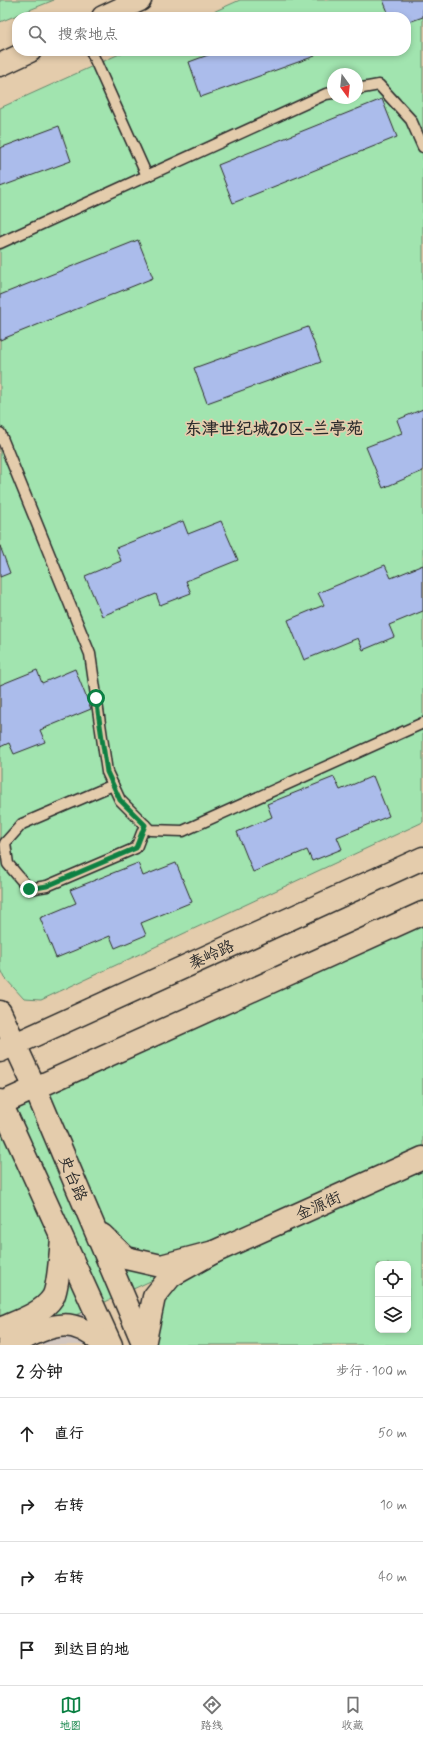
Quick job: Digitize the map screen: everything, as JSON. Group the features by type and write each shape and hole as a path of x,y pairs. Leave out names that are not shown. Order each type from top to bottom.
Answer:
{"street":[{"path":"114,12 140,0"},
{"path":"0,65 19,56"},
{"name":"秦岭路","path":"7,1048 423,858"},
{"path":"111,1345 0,1103 423,913"},
{"name":"史台路","path":"0,1012 7,1048 35,1088 144,1345"},
{"name":"金源街","path":"214,1252 423,1158"},
{"path":"95,1228 126,1258 161,1266 214,1252"},
{"path":"0,1329 38,1312 53,1296 62,1237"},
{"path":"144,1345 154,1297 171,1276 214,1252"},
{"path":"9,1345 53,1326 77,1326 97,1338 104,1345"}],"lane":[{"path":"93,56 147,176"},
{"path":"363,88 379,85 411,120 423,147"},
{"path":"0,243 327,94"},
{"path":"0,433 90,654 107,772 120,800 150,830 183,831 423,723"},
{"path":"113,785 22,824 5,843 8,864 29,889 47,886 136,848 145,825"}],"shaded area":[{"path":"93,1306 111,1345 7,1345"}],"green space":[{"path":"0,0 54,0 25,12 12,12 12,17 0,22"},
{"path":"240,0 423,0 423,822 41,1000 24,999 5,978 0,967 0,108 115,56 411,56 411,12 213,12"},
{"path":"423,900 423,1345 144,1345 154,1297 209,1254 53,1326 0,1345 0,1104"}],"building":[{"path":"383,0 423,0 423,17 411,21 411,12 388,12"},
{"path":"205,56 315,56 201,97 189,62"},
{"path":"382,99 397,137 233,203 218,165"},
{"path":"59,126 71,161 0,187 0,148"},
{"path":"138,240 153,278 0,340 0,295"},
{"path":"308,327 321,362 207,403 194,368"},
{"path":"423,409 423,471 383,488 366,447 402,433 397,420"},
{"path":"183,521 188,534 221,521 238,560 186,581 191,593 160,605 156,594 102,616 85,576 121,561 116,548"},
{"path":"0,546 10,573 0,577"},
{"path":"385,565 391,578 423,565 423,611 389,625 394,637 363,650 358,638 304,660 288,620 324,605 318,593"},
{"path":"75,669 91,709 40,730 45,742 14,754 9,743 0,747 0,685 37,670 42,683"},
{"path":"373,776 389,816 337,837 342,849 312,861 307,850 253,872 237,832 272,817 267,804 334,777 340,790"},
{"path":"138,863 143,876 176,863 192,902 141,923 146,935 115,948 110,936 56,958 40,918 76,903 70,890"}],"district":[{"name":"东津世纪城20区-兰亭苑","path":"274,428"}],"route":[{"path":"29,889 47,886 136,848 145,825 120,800 107,772 96,698"}]}
